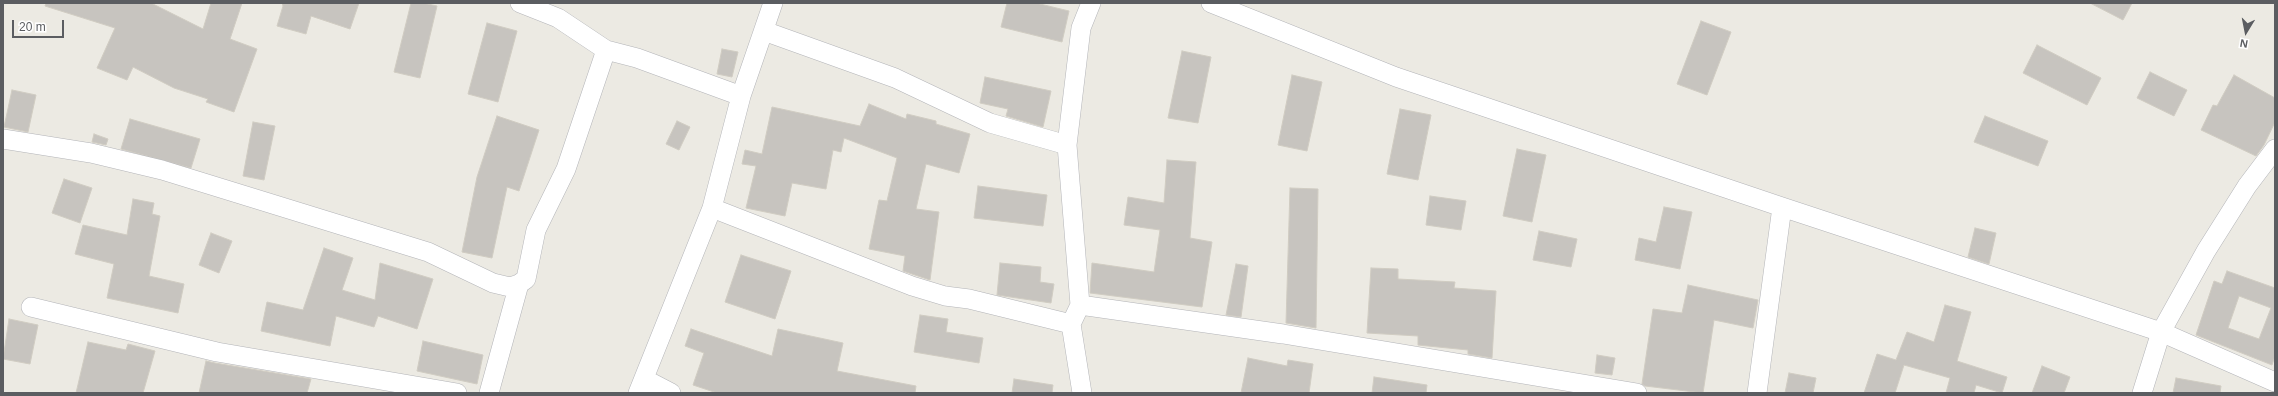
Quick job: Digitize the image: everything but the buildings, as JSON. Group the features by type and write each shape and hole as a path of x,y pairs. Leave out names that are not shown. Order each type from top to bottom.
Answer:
{"street":[{"path":"520,3 558,18 606,50 638,58 741,96"},
{"path":"671,393 641,386 712,208 741,96 773,3"},
{"path":"1082,393 1071,324 1080,305 1067,145 1081,28 1091,3"},
{"path":"1211,3 1396,76 1782,207 2161,332 2275,382"},
{"path":"764,31 895,78 990,123 1067,145"},
{"path":"3,139 91,153 162,170 428,252 493,283 510,287 519,284 526,279 536,230 566,169 606,50"},
{"path":"2142,393 2161,332 2206,251 2247,186 2275,149"},
{"path":"1757,393 1782,207"},
{"path":"712,208 912,286 945,296 969,299 1071,324"},
{"path":"489,393 519,284"},
{"path":"1080,305 1283,334 1637,393"},
{"path":"31,307 217,352 457,393"}]}
